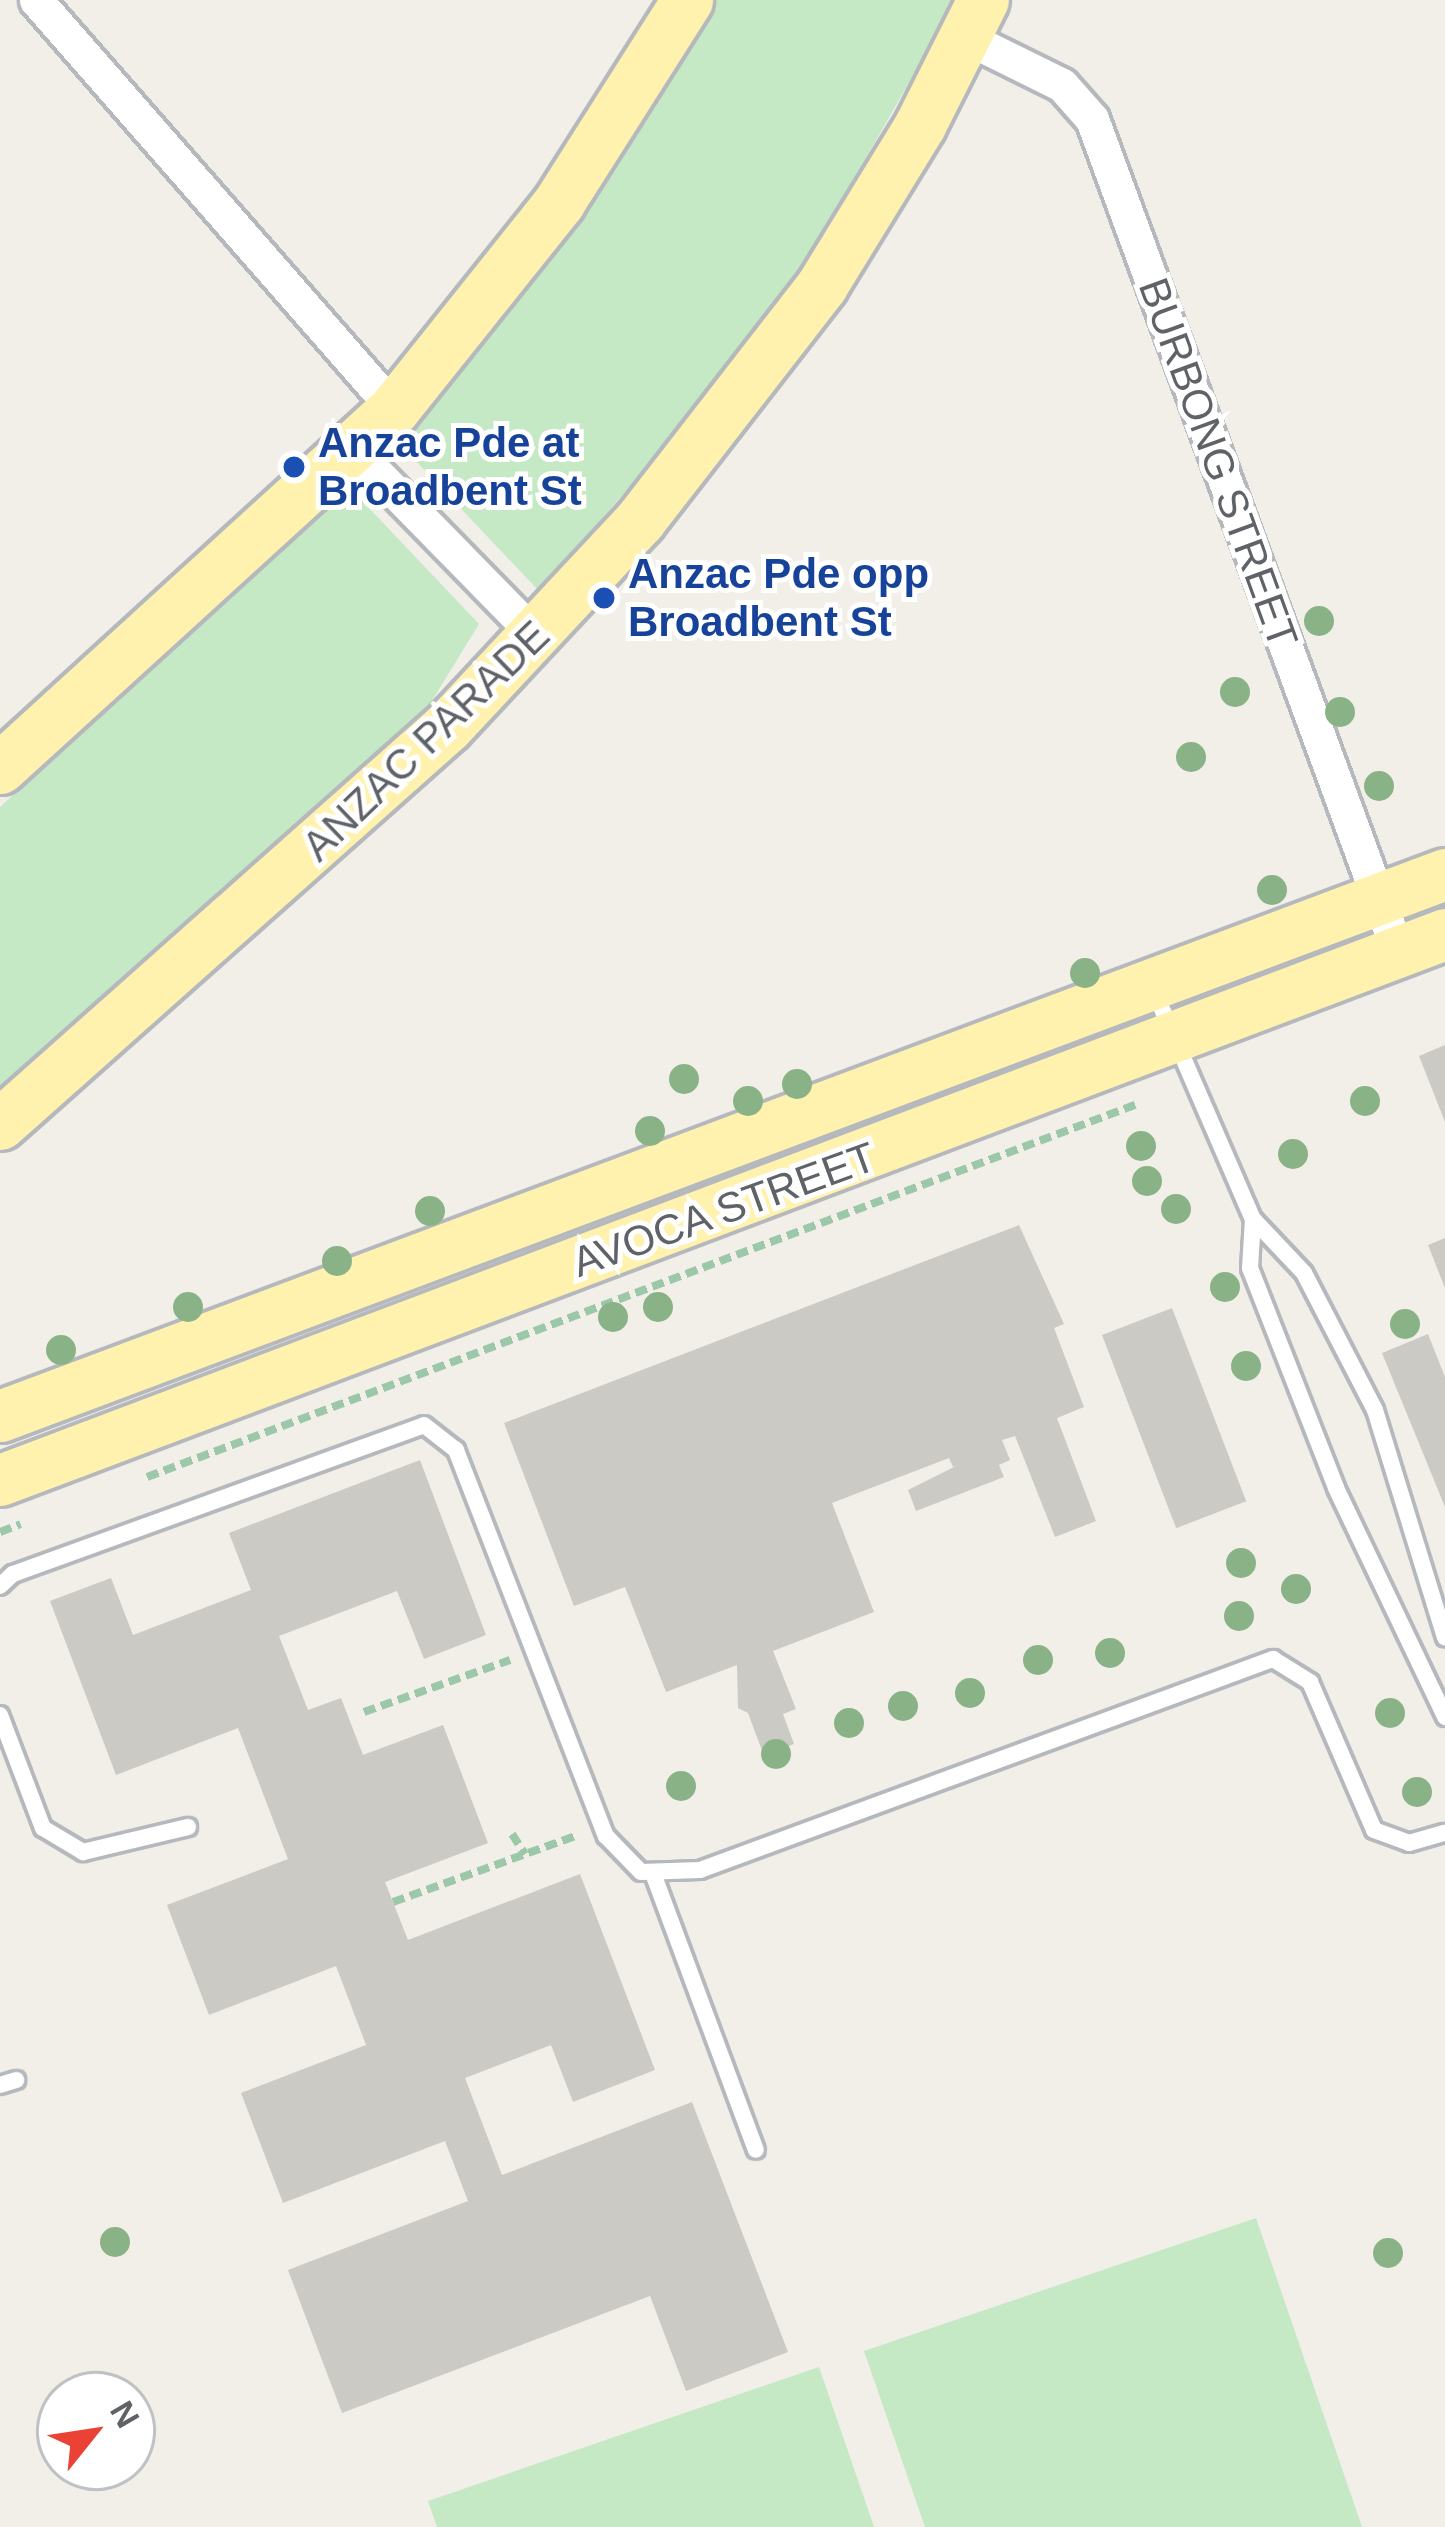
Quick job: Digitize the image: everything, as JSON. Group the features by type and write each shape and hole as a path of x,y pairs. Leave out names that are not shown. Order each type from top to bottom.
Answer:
{"main road":[{"path":"0,768 355,451 394,409 559,202 687,0"},
{"name":"ANZAC PARADE","path":"0,1124 297,866 537,637 797,319 873,206 974,18"},
{"name":"AVOCA STREET","path":"0,1416 1445,874"},
{"name":"AVOCA STREET","path":"0,1480 1173,1042 1445,934"},
{"path":"341,1288 363,1345"}],"street":[{"path":"36,0 394,409"},
{"name":"BURBONG STREET","path":"974,18 1062,85 1092,118 1397,952"},
{"path":"355,451 537,637"}],"lane":[{"path":"1152,986 1253,1220 1304,1273 1376,1410 1445,1637"},
{"path":"1253,1220 1250,1268 1336,1488 1445,1717"},
{"path":"0,1586 13,1574 424,1425 455,1450 602,1826 625,1863 654,1876 700,1870 1273,1659 1310,1682 1374,1829 1408,1843 1445,1833"},
{"path":"0,1715 44,1828 83,1852 188,1827"},
{"path":"654,1876 755,2150"}],"path":[{"name":"AVOCA STREET","path":"130,1484 1139,1103"},
{"path":"0,1532 43,1516"},
{"path":"364,1712 534,1651"},
{"path":"393,1902 602,1826"},
{"path":"512,1834 525,1854"}],"green space":[{"path":"708,0 956,0 810,256 651,462 539,591 394,438 484,340 604,180"},
{"path":"349,487 479,624 417,725 0,1096 0,807"},
{"path":"1256,2218 1362,2527 925,2527 864,2351"},
{"path":"819,2367 874,2527 437,2527 428,2501"}],"building":[{"path":"1445,1045 1445,1122 1419,1056"},
{"path":"1019,1225 1064,1324 1054,1328 1084,1407 1057,1418 1096,1521 1055,1537 1015,1436 1002,1440 1010,1460 999,1465 1004,1477 916,1511 908,1490 960,1464 953,1467 949,1458 832,1503 874,1612 773,1651 796,1709 783,1714 794,1744 764,1756 748,1713 738,1708 737,1665 666,1692 625,1587 574,1606 504,1423"},
{"path":"1445,1238 1445,1288 1428,1245"},
{"path":"1172,1308 1246,1501 1176,1528 1102,1335"},
{"path":"1428,1334 1445,1377 1445,1507 1382,1353"},
{"path":"420,1460 486,1635 424,1659 397,1591 279,1636 308,1710 341,1698 363,1755 443,1725 488,1843 385,1882 408,1940 580,1874 655,2070 573,2102 551,2045 465,2078 502,2175 692,2102 788,2352 686,2391 650,2296 342,2413 288,2270 468,2201 445,2141 283,2203 241,2093 366,2045 336,1966 209,2015 167,1905 288,1859 238,1728 116,1775 50,1601 111,1578 133,1635 251,1590 229,1533"}],"place":[{"name":"Anzac Pde at Broadbent St","path":"294,467"},
{"name":"Anzac Pde opp Broadbent St","path":"604,598"}]}
